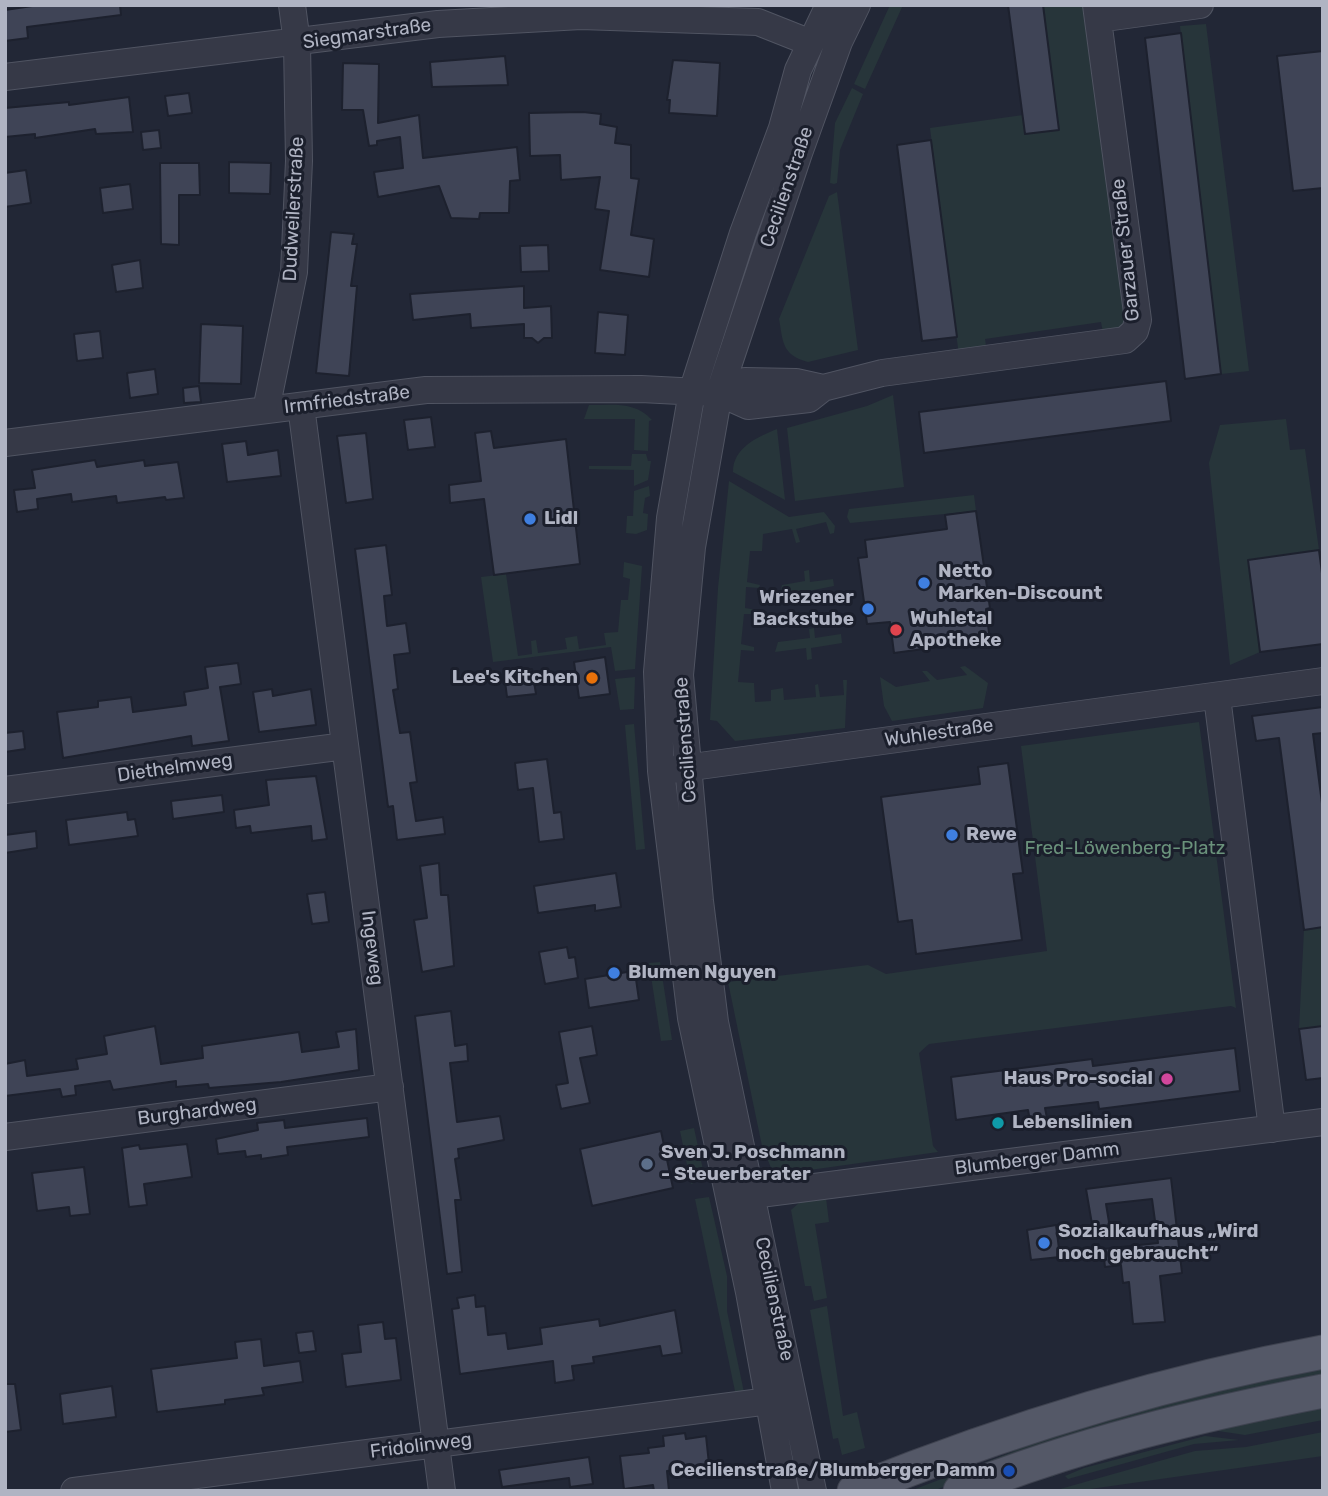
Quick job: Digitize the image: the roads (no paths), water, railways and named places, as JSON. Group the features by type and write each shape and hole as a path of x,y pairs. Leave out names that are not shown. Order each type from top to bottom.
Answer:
{"main road":[{"path":"854,1491 1027,1426 1193,1379 1323,1352"},
{"path":"960,1491 1009,1471 1116,1438 1230,1409 1323,1391"}],"street":[{"name":"Dudweilerstraße","path":"266,410 294,272 299,161 297,43 292,5"},
{"name":"Cecilienstraße","path":"813,1491 715,1022 674,769 657,708 659,627 670,518 692,392 743,233 782,128 798,70 829,5"},
{"name":"Cecilienstraße","path":"785,1491 749,1292 691,1018 674,769 682,641 692,547 719,393 839,42 858,5"},
{"name":"Garzauer Straße","path":"692,392 719,393 745,381 796,382 823,388 882,373 1125,340 1135,331 1138,320 1097,12 1200,5"},
{"name":"Siegmarstraße","path":"5,77 454,22 596,15 758,22 811,43"},
{"name":"Irmfriedstraße","path":"5,443 426,390 641,388 692,392"},
{"name":"Ingeweg","path":"301,406 442,1491"},
{"name":"Wuhlestraße","path":"674,769 1323,681"},
{"path":"1217,696 1272,1129"},
{"name":"Diethelmweg","path":"5,790 345,746"},
{"name":"Burghardweg","path":"5,1137 390,1087"},
{"name":"Blumberger Damm","path":"752,1195 1323,1122"},
{"name":"Fridolinweg","path":"74,1491 769,1401"}],"place":[{"name":"Lidl","path":"530,519"},
{"name":"Netto Marken-Discount","path":"924,583"},
{"name":"Wriezener Backstube","path":"868,609"},
{"name":"Wuhletal Apotheke","path":"896,630"},
{"name":"Lee's Kitchen","path":"592,678"},
{"name":"Rewe","path":"952,835"},
{"name":"Blumen Nguyen","path":"614,973"},
{"name":"Haus Pro-social","path":"1167,1079"},
{"name":"Lebenslinien","path":"998,1123"},
{"name":"Sven J. Poschmann - Steuerberater","path":"647,1164"},
{"name":"Sozialkaufhaus „Wird noch gebraucht“","path":"1044,1243"},
{"name":"Cecilienstraße/Blumberger Damm","path":"1009,1471"}],"park label":[{"name":"Fred-Löwenberg-Platz","path":"1125,849"}]}
